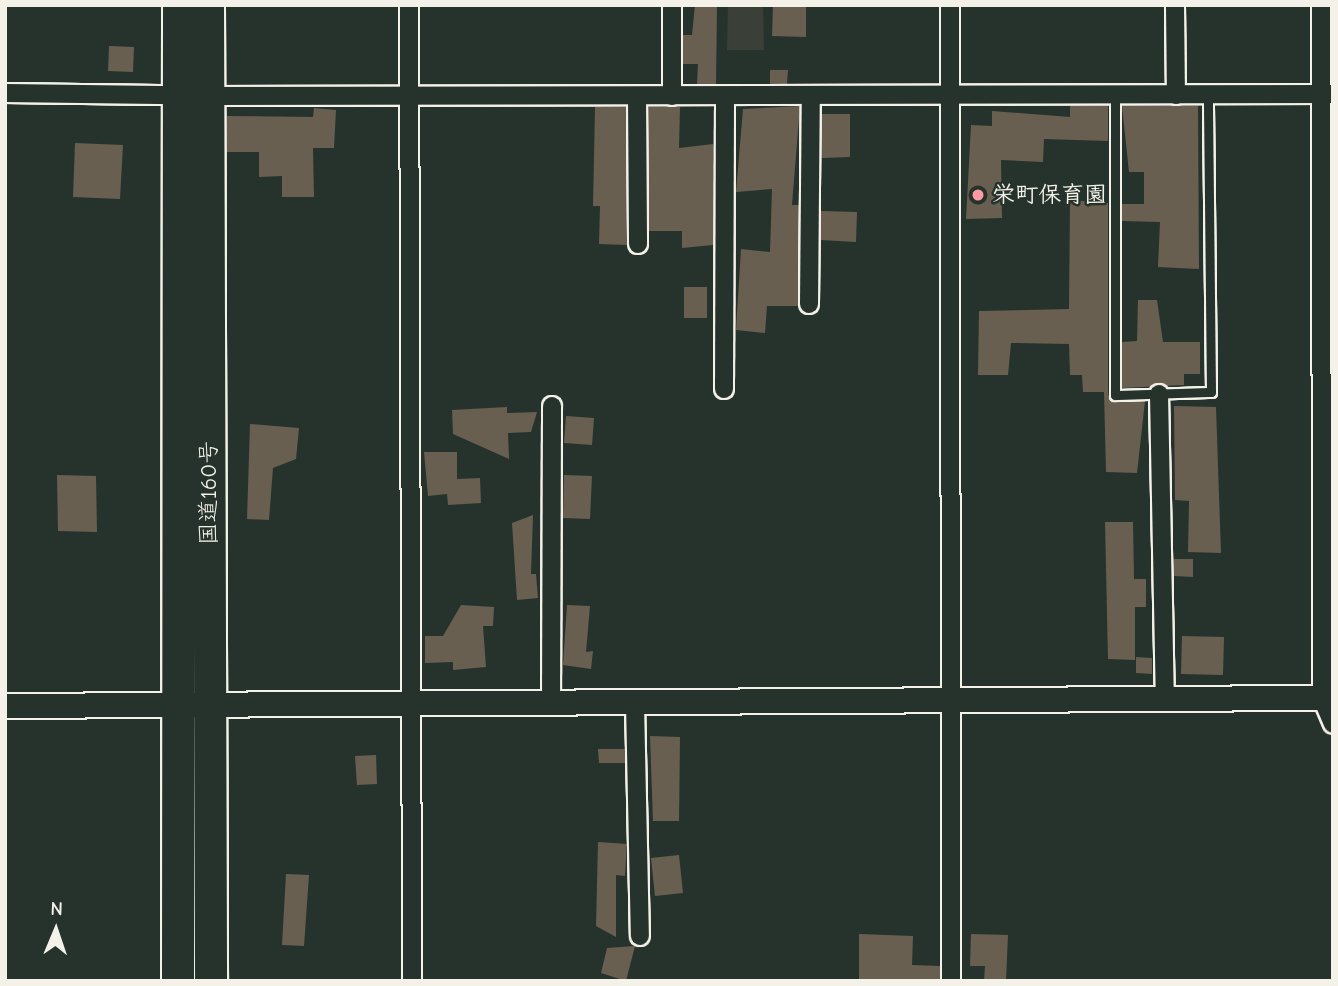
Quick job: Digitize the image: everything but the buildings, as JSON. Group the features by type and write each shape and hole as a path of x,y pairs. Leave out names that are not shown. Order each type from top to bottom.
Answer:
{"highway":[{"name":"国道160号","path":"179,5 193,96 211,705 211,981"},
{"name":"国道160号","path":"178,981 178,706 193,96 208,5"}],"street":[{"path":"409,5 412,981"},
{"path":"672,5 672,96"},
{"path":"950,5 951,981"},
{"path":"1175,5 1176,95"},
{"path":"1321,5 1327,94 1327,698 1333,724"},
{"path":"5,93 410,98 1327,94"},
{"path":"809,304 811,95"},
{"path":"638,96 638,244"},
{"path":"724,389 725,96"},
{"path":"1159,394 1165,700"},
{"path":"551,703 552,406"},
{"path":"5,706 1327,698"},
{"path":"635,703 640,936"}],"lane":[{"path":"1115,94 1115,395 1211,392 1208,95"}],"shaded area":[{"path":"728,5 763,5 764,50 727,50"}],"place":[{"name":"栄町保育園","path":"978,195"}]}
